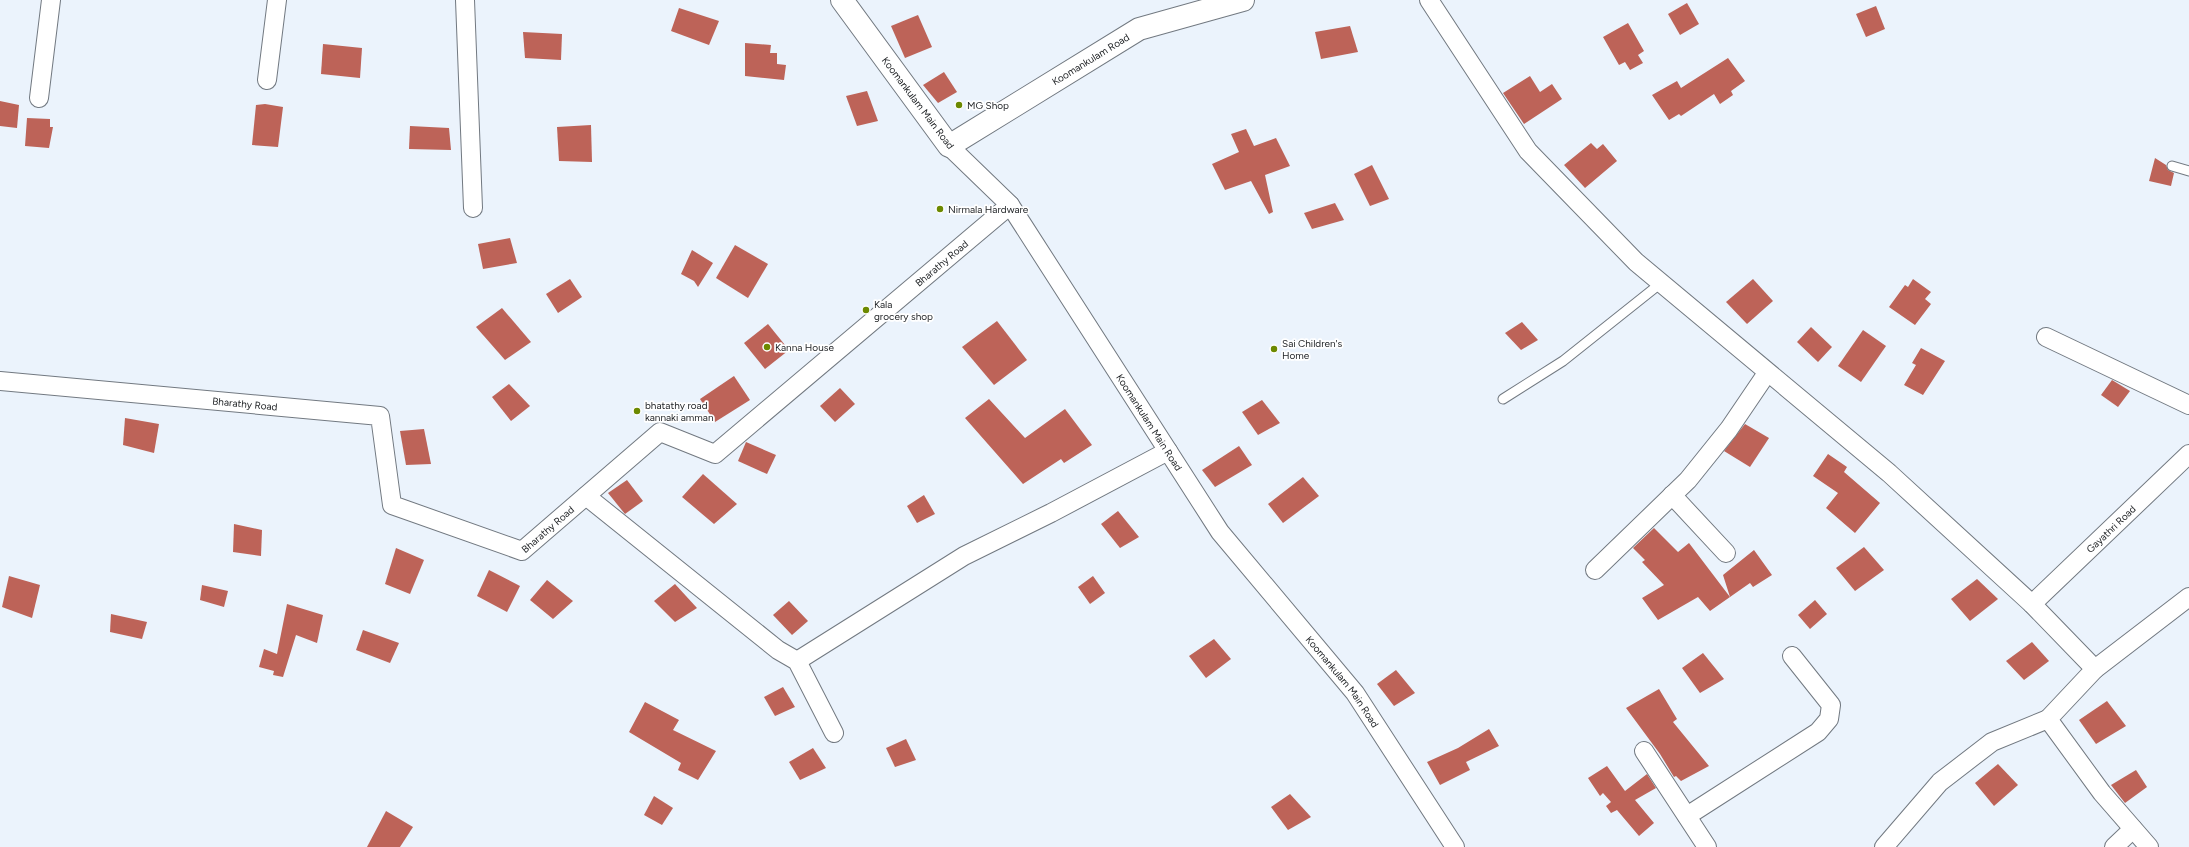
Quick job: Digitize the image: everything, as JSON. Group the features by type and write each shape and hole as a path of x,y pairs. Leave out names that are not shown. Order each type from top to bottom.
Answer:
{"street":[{"path":"39,98 51,0"},
{"path":"267,80 277,0"},
{"path":"465,0 473,208"},
{"name":"Koomankulam Main Road","path":"842,0 949,146 1010,205 1220,532 1355,693 1455,847"},
{"name":"Koomankulam Road","path":"949,146 1139,29 1243,0"},
{"path":"1429,0 1528,151 1636,262 1766,373 1889,473 2032,604 2095,669"},
{"name":"Bharathy Road","path":"0,381 380,416 392,505 522,551 660,432 716,454 1010,205"},
{"path":"2046,337 2189,405"},
{"path":"1595,570 1688,480 1730,429 1766,373"},
{"path":"797,662 964,556 1051,513 1168,451"},
{"name":"Gayathri Road","path":"2032,604 2189,454"},
{"path":"1672,495 1726,554"},
{"path":"586,496 778,650 797,662 834,733"},
{"path":"1884,847 1940,782 1992,742 2048,719 2095,669 2189,597"},
{"path":"1687,816 1818,732 1829,719 1831,705 1792,656"},
{"path":"2048,719 2102,793 2149,847"},
{"path":"1644,751 1707,847"},
{"path":"2114,847 2133,829"}],"lane":[{"path":"2172,166 2189,171"},
{"path":"1503,399 1563,361 1661,283"}],"building":[{"path":"1687,3 1699,24 1680,35 1668,14"},
{"path":"1876,6 1885,29 1866,37 1856,14"},
{"path":"679,8 719,21 709,45 671,31"},
{"path":"918,15 932,47 905,58 891,26"},
{"path":"1628,23 1644,51 1638,55 1643,63 1630,70 1625,62 1619,65 1603,37"},
{"path":"1350,26 1358,52 1321,59 1315,32"},
{"path":"523,32 562,34 561,60 525,58"},
{"path":"745,43 771,45 770,53 777,53 777,64 786,65 784,80 745,76"},
{"path":"323,44 362,48 360,78 321,74"},
{"path":"1728,58 1745,81 1731,91 1733,95 1720,104 1714,94 1681,116 1679,114 1669,120 1652,95 1677,81 1681,88"},
{"path":"944,72 957,92 938,103 923,85"},
{"path":"1530,76 1540,92 1552,84 1562,99 1524,124 1503,93"},
{"path":"867,91 878,121 857,126 846,96"},
{"path":"0,101 19,105 17,128 0,126"},
{"path":"265,104 283,107 278,147 252,145 256,105"},
{"path":"27,118 50,119 50,127 53,127 49,148 25,146"},
{"path":"591,125 592,162 559,161 557,127"},
{"path":"410,126 449,128 451,150 409,149"},
{"path":"1246,129 1254,146 1276,138 1290,166 1265,175 1273,212 1269,214 1251,181 1225,190 1212,164 1239,152 1231,134"},
{"path":"1591,143 1597,149 1603,144 1617,161 1585,188 1564,165"},
{"path":"2155,158 2166,165 2168,170 2174,173 2171,186 2149,181"},
{"path":"1372,165 1389,199 1370,206 1354,174"},
{"path":"1335,203 1344,220 1312,229 1304,213"},
{"path":"510,238 517,263 483,269 478,244"},
{"path":"735,245 768,264 748,298 716,278"},
{"path":"692,250 713,263 698,287 694,281 681,274"},
{"path":"570,279 582,297 558,313 546,294"},
{"path":"1753,279 1773,301 1747,324 1726,302"},
{"path":"1913,279 1931,292 1925,299 1931,304 1915,325 1889,307 1905,285 1908,287"},
{"path":"502,308 531,342 505,360 476,327"},
{"path":"997,321 1027,360 994,385 962,347"},
{"path":"1522,322 1538,340 1521,350 1505,333"},
{"name":"Kanna House","path":"768,324 789,350 765,369 744,343"},
{"path":"1811,327 1832,347 1818,362 1797,342"},
{"path":"1863,330 1886,346 1861,382 1838,366"},
{"path":"1921,348 1945,361 1923,395 1904,385 1916,365 1912,363"},
{"path":"734,376 750,400 715,422 700,399"},
{"path":"2112,380 2130,391 2118,407 2101,395"},
{"path":"509,384 530,406 511,421 492,397"},
{"path":"840,388 855,404 835,422 820,406"},
{"path":"989,399 1025,438 1065,409 1092,445 1064,463 1061,459 1023,484 965,418"},
{"path":"1262,400 1280,423 1258,435 1242,412"},
{"path":"125,418 159,424 154,453 123,445"},
{"path":"1745,424 1769,438 1750,467 1724,451"},
{"path":"424,429 431,464 406,465 400,431"},
{"path":"746,442 776,455 767,474 738,461"},
{"path":"1239,446 1252,465 1215,487 1202,470"},
{"path":"1828,454 1847,467 1844,472 1880,503 1855,533 1826,508 1838,493 1813,476"},
{"path":"703,474 737,504 714,524 682,497"},
{"path":"1303,477 1319,496 1283,523 1268,504"},
{"path":"627,480 643,501 625,514 608,493"},
{"path":"924,495 935,514 917,523 907,506"},
{"path":"1118,511 1139,537 1120,548 1101,524"},
{"path":"234,524 262,530 261,556 233,552"},
{"path":"1654,528 1678,552 1689,543 1730,597 1710,611 1698,597 1658,620 1642,598 1664,585 1642,562 1645,560 1633,548"},
{"path":"1864,547 1884,570 1855,591 1836,568"},
{"path":"396,548 424,560 410,594 385,584"},
{"path":"1754,550 1772,575 1753,587 1750,583 1730,597 1723,575"},
{"path":"489,570 520,586 507,612 477,596"},
{"path":"9,576 40,585 32,618 2,607"},
{"path":"1093,576 1105,593 1090,604 1078,587"},
{"path":"1977,579 1998,599 1970,621 1951,599"},
{"path":"547,580 573,601 553,619 530,600"},
{"path":"675,584 697,608 675,622 654,601"},
{"path":"202,585 228,591 224,607 200,600"},
{"path":"1815,600 1827,614 1810,629 1798,615"},
{"path":"789,601 808,621 792,635 773,615"},
{"path":"287,604 323,615 317,643 296,635 283,677 273,675 274,671 259,667 264,649 277,654"},
{"path":"111,614 147,622 142,639 110,632"},
{"path":"363,630 399,643 390,663 356,650"},
{"path":"1214,639 1231,659 1206,678 1189,656"},
{"path":"2032,642 2049,661 2024,680 2006,661"},
{"path":"1703,653 1724,679 1700,693 1682,668"},
{"path":"1396,670 1415,693 1394,706 1377,684"},
{"path":"783,687 795,707 775,716 764,697"},
{"path":"1659,689 1677,719 1673,722 1709,766 1681,781 1676,776 1674,777 1660,754 1626,708"},
{"path":"2107,701 2126,726 2096,744 2079,720"},
{"path":"645,702 679,720 673,730 716,751 698,780 678,770 681,763 629,732"},
{"path":"1489,729 1499,746 1466,762 1470,770 1440,785 1427,762 1458,748"},
{"path":"906,739 916,760 895,767 886,748"},
{"path":"813,748 826,768 800,780 789,762"},
{"path":"1998,764 2018,785 1994,806 1975,783"},
{"path":"1607,766 1625,791 1647,774 1656,788 1635,800 1654,823 1639,836 1617,810 1611,813 1606,806 1611,802 1603,793 1600,796 1588,778"},
{"path":"2136,770 2147,787 2125,803 2111,785"},
{"path":"1290,794 1311,817 1288,830 1271,807"},
{"path":"654,796 673,808 662,825 644,815"},
{"path":"386,811 413,827 400,847 367,847"}],"place":[{"name":"MG Shop","path":"959,105"},
{"name":"Nirmala Hardware","path":"940,209"},
{"name":"Kala grocery shop","path":"866,310"},
{"name":"Kanna House","path":"767,347"},
{"name":"Sai Children's Home","path":"1274,349"},
{"name":"bhatathy road kannaki amman","path":"637,411"}]}
